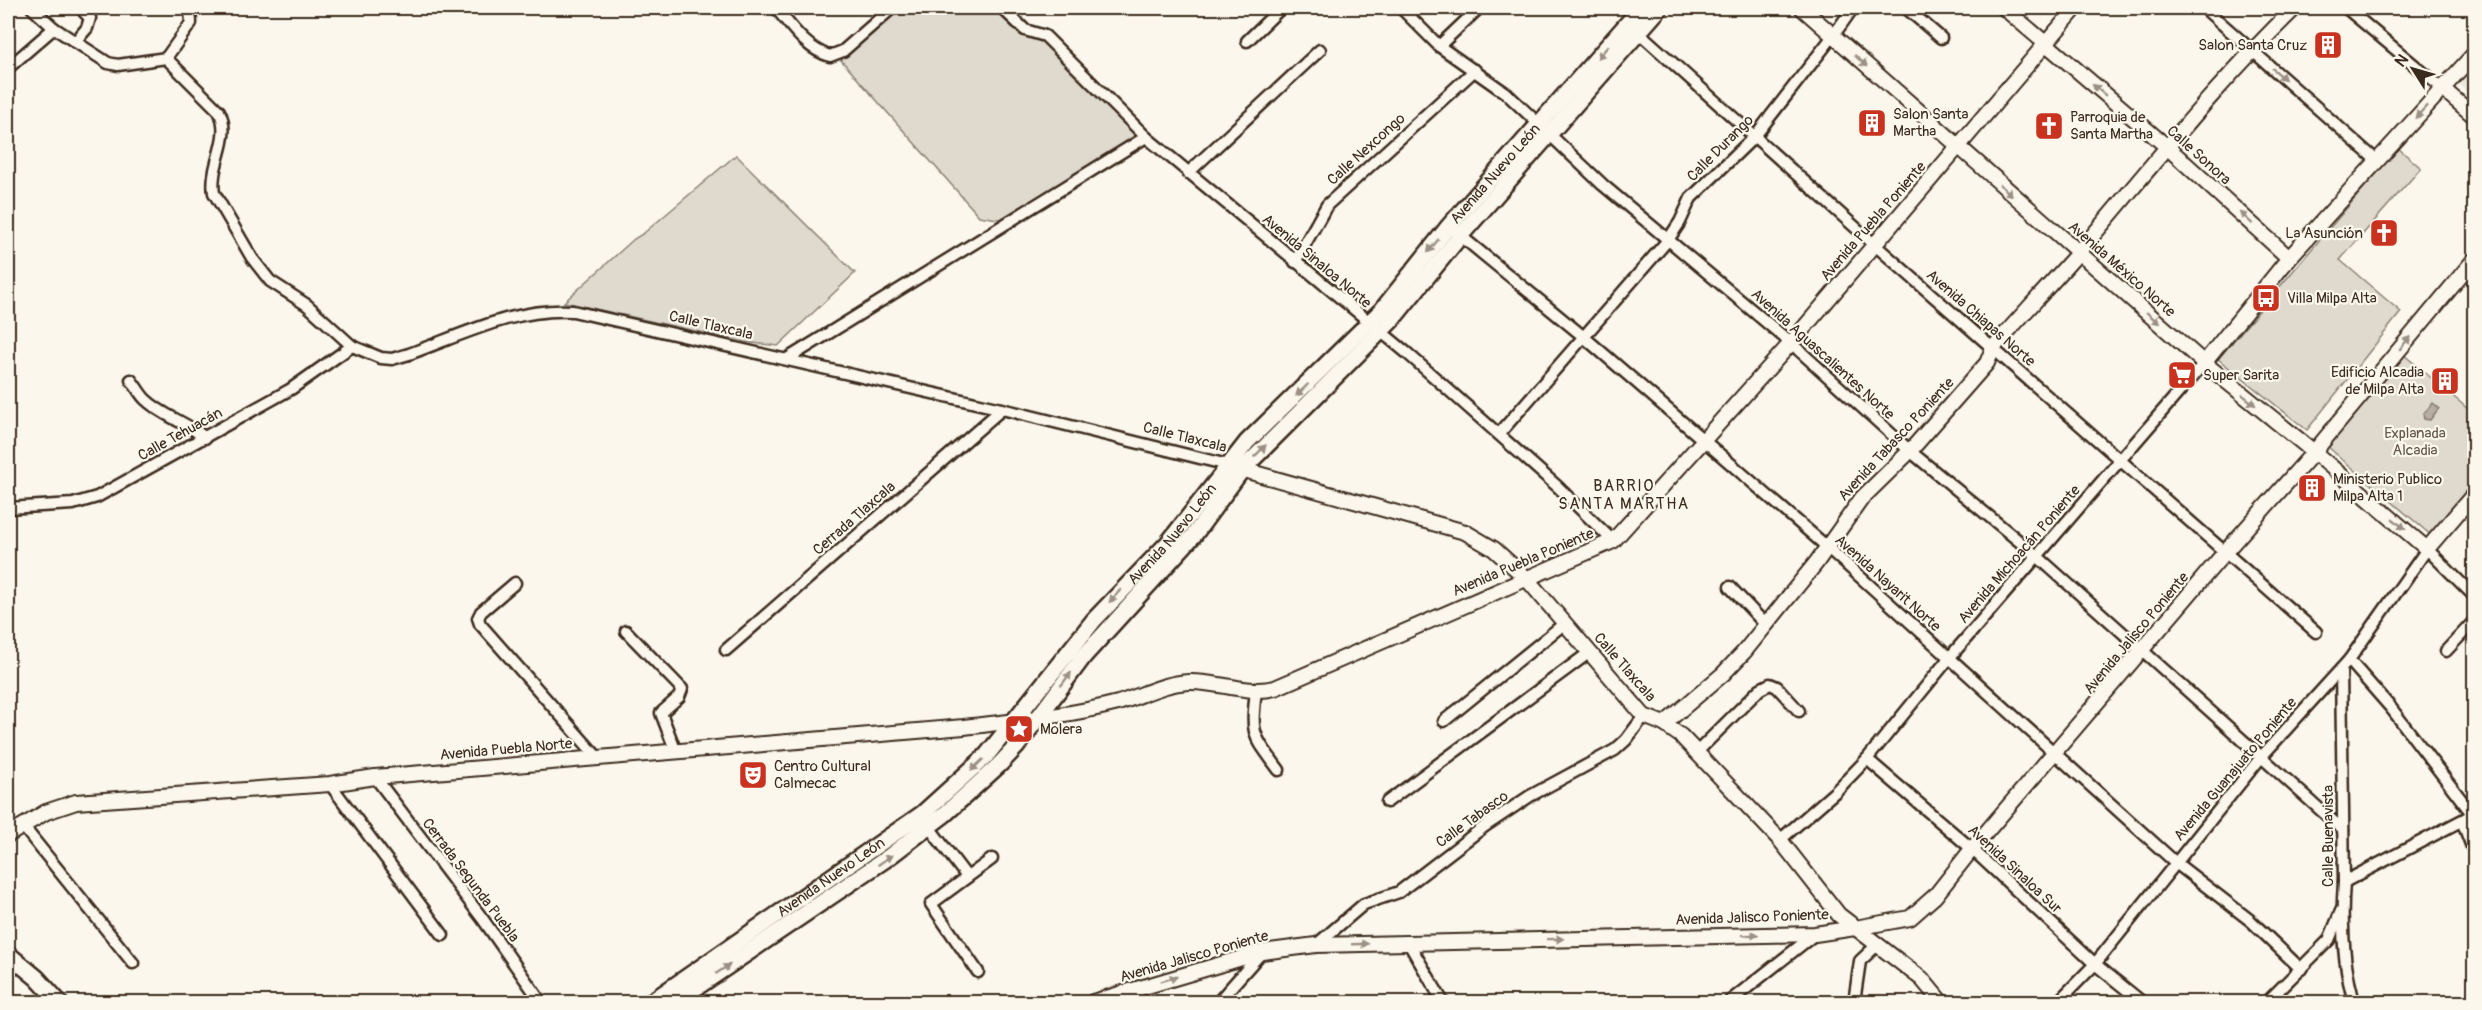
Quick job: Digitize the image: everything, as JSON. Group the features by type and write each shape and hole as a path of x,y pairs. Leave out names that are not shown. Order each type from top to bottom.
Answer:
{"main road":[{"name":"Avenida Nuevo León","path":"1633,28 1641,8"},
{"name":"Avenida Nuevo León","path":"675,1002 886,859 985,779 1017,746 1084,656 1194,535 1235,468 1247,442 1375,328 1455,231 1633,28 1660,8"},
{"name":"Avenida Nuevo León","path":"651,1002 922,814 986,756 1094,620 1168,543 1235,468"},
{"path":"8,954 37,978 59,1002"}],"street":[{"path":"32,8 54,28 75,42 108,63 118,65 166,58 191,23 190,8"},
{"path":"776,8 805,42 819,53 830,56 843,51 892,8"},
{"name":"Avenida Sinaloa Norte","path":"1002,8 1025,30 1045,36 1051,41 1146,137 1499,434 1613,541"},
{"path":"1247,41 1281,8"},
{"name":"Avenida Aguascalientes Norte","path":"1401,8 1439,46 1507,94 1603,185 1791,343 1910,451 2037,556 2343,830"},
{"path":"1439,46 1479,8"},
{"name":"Avenida México Norte","path":"1802,8 2204,363 2314,452 2427,549"},
{"name":"Calle Durango","path":"1499,434 1668,240 1680,222 1691,198 1755,136 1853,8"},
{"path":"1906,8 1941,38"},
{"name":"Calle Sonora","path":"2004,8 2166,146 2289,258"},
{"name":"Avenida Puebla Poniente","path":"1015,721 1118,703 1188,682 1256,690 1275,688 1613,541 1791,343 2076,8"},
{"path":"2204,8 2376,160"},
{"name":"Avenida Tabasco Poniente","path":"1664,724 1723,674 1744,652 1816,563 1862,498 1910,451 1987,363 1993,348 2078,252 2166,146 2251,50 2295,8"},
{"path":"2346,8 2475,116"},
{"path":"75,42 90,23 90,18 84,12"},
{"path":"8,68 54,28"},
{"name":"Avenida Chiapas Norte","path":"1633,28 1875,245 2316,632"},
{"path":"1188,173 1320,50"},
{"path":"2204,363 2289,258 2475,54"},
{"name":"Calle Tlaxcala","path":"166,58 219,111 225,122 212,182 214,193 252,258 270,281 307,305 352,346 381,358 392,359 527,312 550,309 573,310 1002,409 1235,468 1465,532 1494,549 1526,578 1644,716 1664,724 1681,736 1780,840 1839,915 1922,979 1941,1002"},
{"name":"Calle Nexcongo","path":"1295,262 1327,206 1474,70"},
{"path":"787,359 1146,137"},
{"name":"Avenida Nayarit Norte","path":"1455,231 1584,337 1826,546 2176,863 2251,921 2301,969"},
{"name":"Avenida Jalisco Poniente","path":"1093,1002 1262,952 1316,945 1815,934 1910,918 1935,896 1972,849 2226,551 2314,452 2475,260"},
{"name":"Calle Tehuacán","path":"8,508 73,504 97,497 291,389 352,346"},
{"name":"Avenida Michoacán Poniente","path":"1780,840 1835,792 1867,759 1950,657 2119,458 2204,363"},
{"path":"131,380 146,400 163,412 193,427 205,438"},
{"name":"Cerrada Tlaxcala","path":"726,650 1002,409"},
{"path":"2475,495 2427,549 2475,596"},
{"name":"Avenida Guanajuato Poniente","path":"2058,1002 2095,964 2262,756 2349,660 2427,549"},
{"path":"515,583 481,612 478,618 598,758"},
{"path":"1730,587 1766,624"},
{"path":"2446,651 2475,621"},
{"path":"1443,721 1565,623"},
{"path":"626,631 682,689 682,693 661,713 676,752"},
{"path":"1387,802 1590,652"},
{"path":"2344,882 2474,814 2391,708 2349,660"},
{"name":"Calle Buenavista","path":"2341,669 2344,882 2342,908 2348,983 2354,1002"},
{"path":"1697,752 1760,689 1770,684 1777,687 1799,711"},
{"path":"1256,690 1252,726 1255,737 1279,770"},
{"name":"Calle Tabasco","path":"1316,945 1364,904 1399,892 1485,826 1530,796 1615,750 1626,740 1644,716"},
{"name":"Avenida Puebla Norte","path":"8,835 46,812 76,802 330,783 375,777 876,735 1015,721"},
{"name":"Avenida Sinaloa Sur","path":"1867,759 1972,849 2095,964 2142,1002"},
{"name":"Cerrada Segunda Puebla","path":"375,777 482,918 541,1002"},
{"path":"330,783 443,935"},
{"path":"2462,821 2475,852"},
{"path":"22,825 134,963"},
{"path":"928,827 968,876"},
{"path":"978,972 931,904 992,859"},
{"path":"2268,1002 2329,940 2342,908"},
{"path":"1730,1002 1815,934"},
{"path":"1408,942 1443,1002"},
{"path":"1854,1002 1860,961 1878,944"},
{"path":"1218,1002 1262,952"}],"shaded area":[{"path":"2474,67 2474,97 2459,85"},
{"path":"2433,403 2439,408 2430,420 2424,419 2423,414"}],"green space":[{"path":"901,8 999,8 1045,39 1138,136 1004,220 979,216 841,60"},
{"path":"2398,148 2421,168 2340,260 2401,312 2307,430 2218,359"},
{"path":"736,155 855,273 778,346 745,342 564,302 634,239"},
{"name":"Explanada Alcadia","path":"2403,354 2474,414 2474,486 2433,537 2328,447"}],"place":[{"name":"Salon Santa Cruz","path":"2328,45"},
{"name":"Salon Santa Martha","path":"1872,123"},
{"name":"Parroquia de Santa Martha","path":"2049,126"},
{"name":"La Asunción","path":"2384,233"},
{"name":"Villa Milpa Alta","path":"2266,298"},
{"name":"Super Sarita","path":"2182,375"},
{"name":"Edificio Alcadia de Milpa Alta","path":"2445,381"},
{"name":"Ministerio Publico Milpa Alta 1","path":"2312,488"},
{"name":"Molera","path":"1019,729"},
{"name":"Centro Cultural Calmecac","path":"753,775"}],"district":[{"name":"BARRIO SANTA MARTHA","path":"1624,494"}]}
